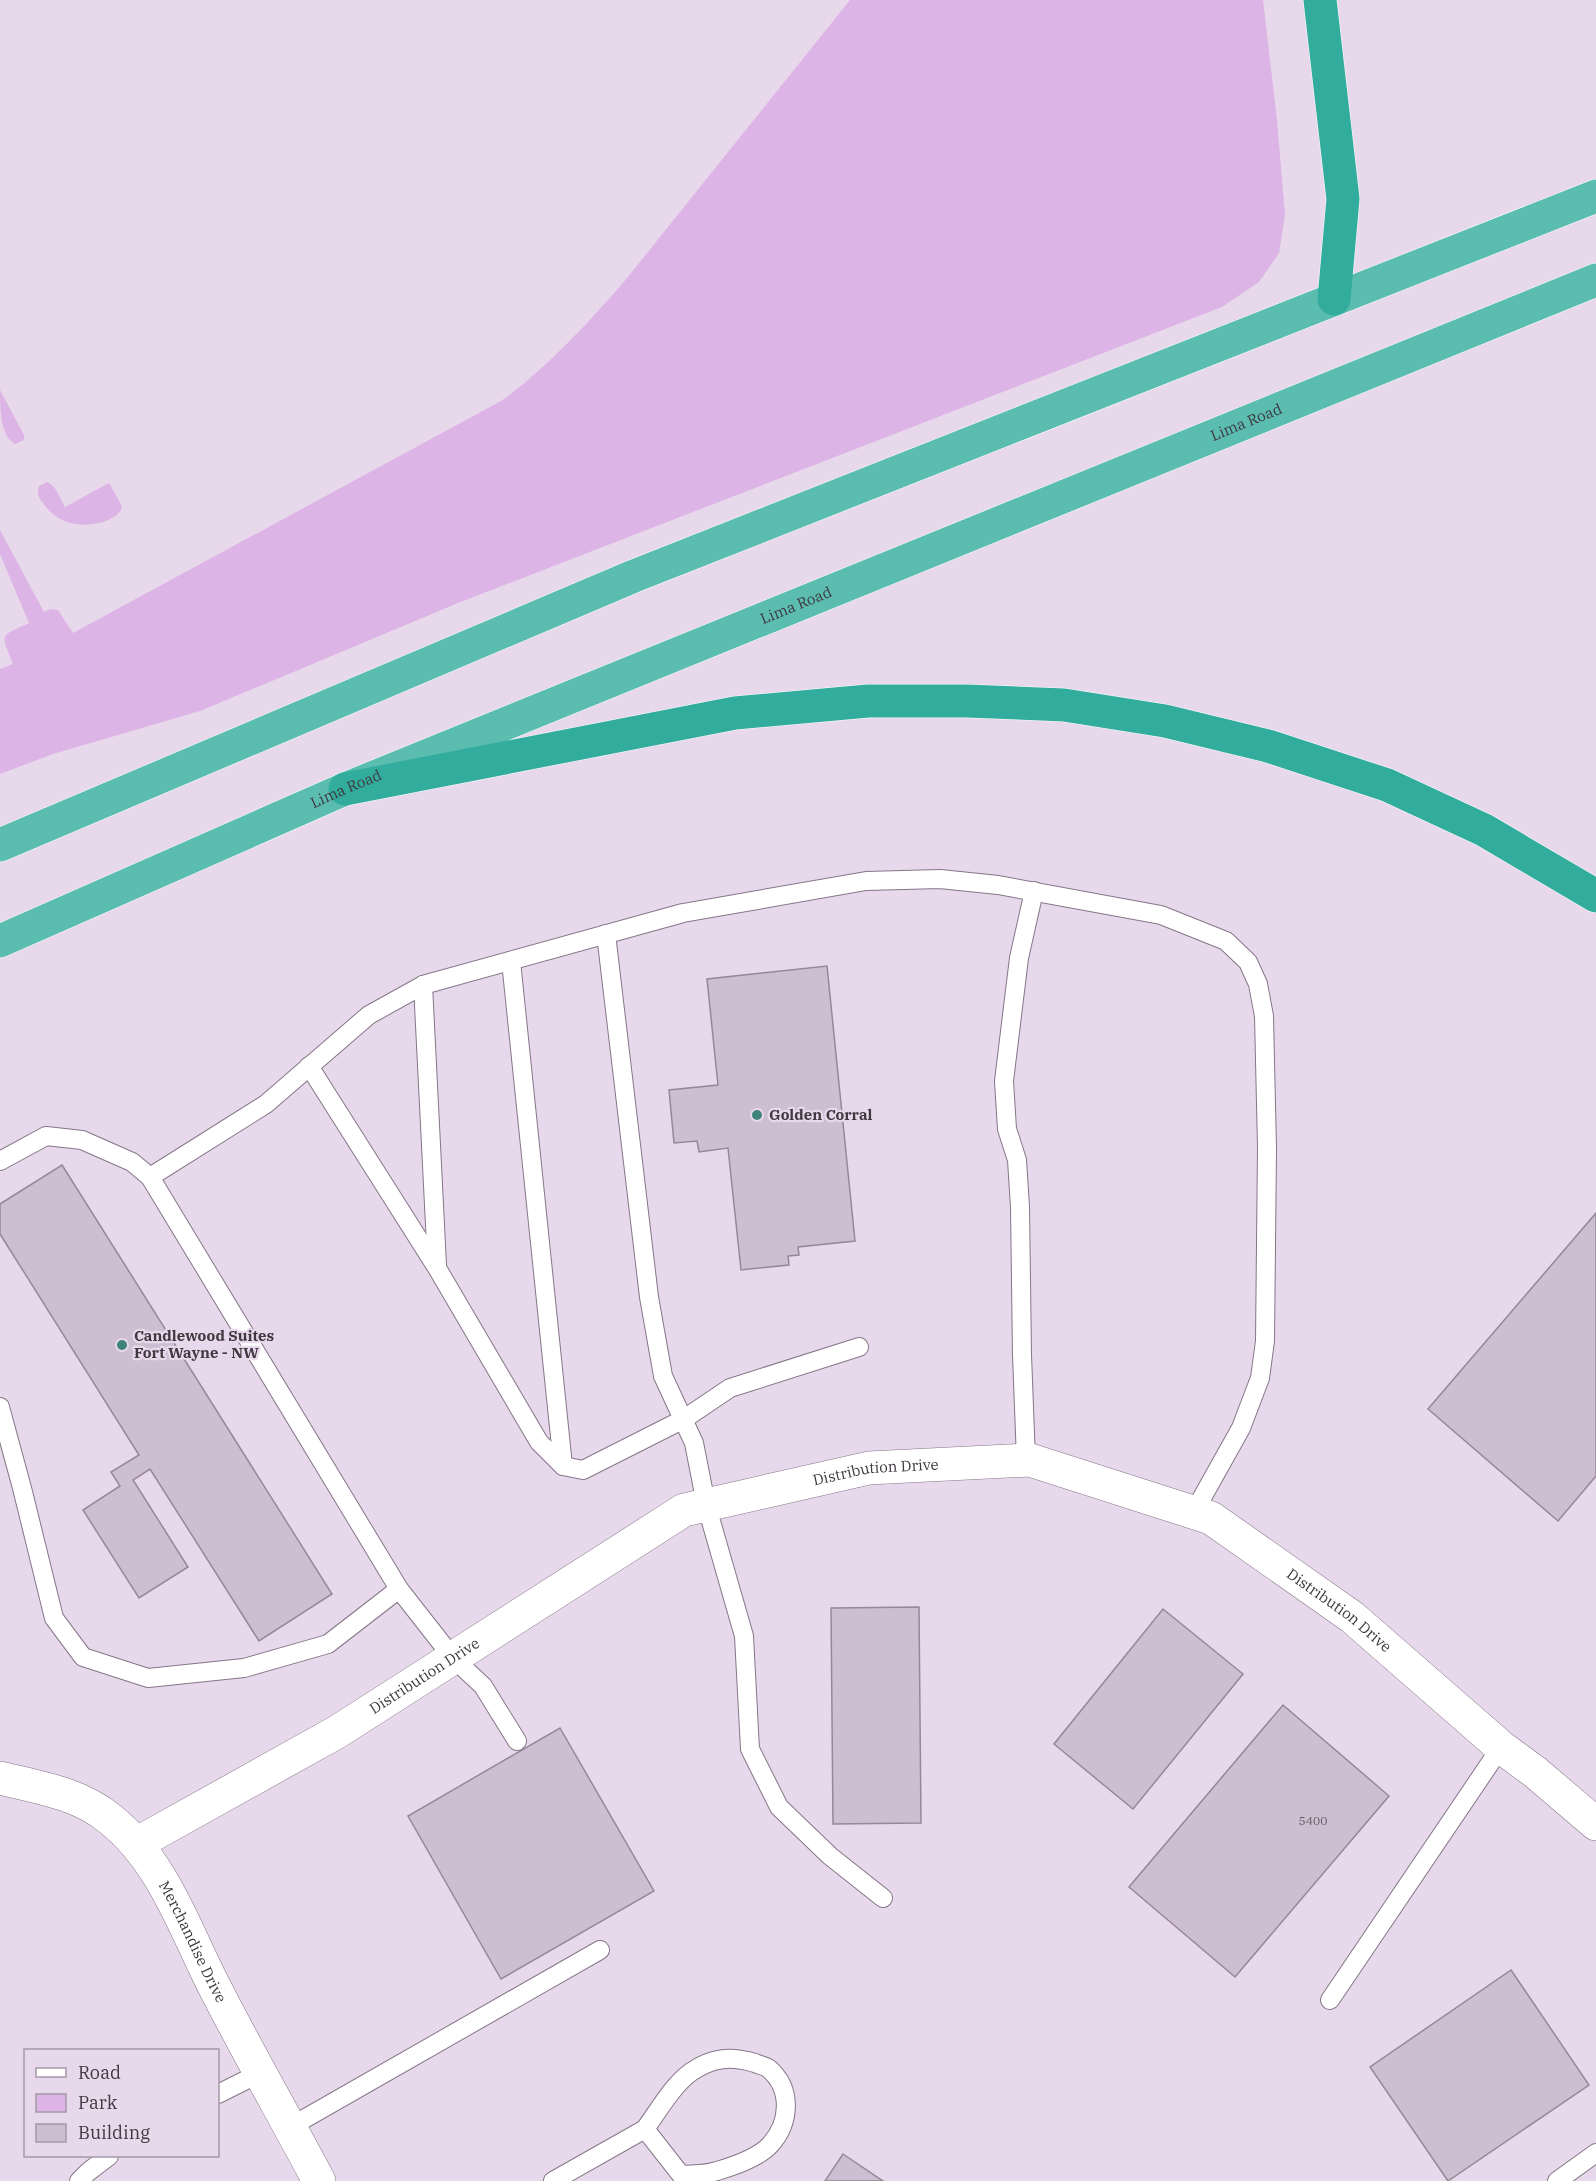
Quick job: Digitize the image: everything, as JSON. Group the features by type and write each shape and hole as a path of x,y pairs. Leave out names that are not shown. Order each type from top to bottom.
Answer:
{"highway":[{"path":"1320,0 1343,199 1334,299"},
{"path":"0,845 634,576 1596,196"},
{"name":"Lima Road","path":"0,941 345,789 1596,280"},
{"path":"345,789 735,712 868,701 967,701 1064,705 1166,721 1268,746 1387,785 1484,830 1596,896"}],"street":[{"name":"Distribution Drive","path":"136,1844 336,1732 684,1510 869,1468 1026,1460 1211,1518 1352,1617 1501,1747 1535,1772 1596,1824"},
{"name":"Merchandise Drive","path":"0,1778 74,1797 109,1818 136,1844 169,1892 213,1984 319,2181"}],"lane":[{"path":"150,1177 266,1104 369,1015 423,985 683,913 866,881 940,879 998,885 1161,915 1226,941 1248,962 1258,984 1264,1016 1267,1148 1265,1341 1260,1378 1241,1428 1194,1512"},
{"path":"1026,1460 1020,1207 1017,1160 1007,1129 1004,1080 1019,958 1034,891"},
{"path":"606,934 649,1297 663,1376 694,1443 706,1504 744,1636 750,1749 779,1807 830,1856 883,1898"},
{"path":"511,961 563,1466"},
{"path":"423,985 437,1268"},
{"path":"309,1066 437,1268 538,1442 563,1466 583,1470 684,1419 730,1388 859,1347"},
{"path":"0,1161 46,1136 82,1140 132,1162 150,1177 399,1589 453,1658 483,1686 517,1741"},
{"path":"0,1407 54,1618 83,1657 148,1678 244,1668 328,1644 399,1589"},
{"path":"1330,2000 1501,1747"},
{"path":"290,2127 600,1950"},
{"path":"553,2181 645,2129 672,2091 690,2073 711,2061 737,2058 768,2067 784,2090 787,2115 781,2131 769,2147 748,2159 716,2172 681,2175 645,2129"},
{"path":"219,2094 260,2073"},
{"path":"1557,2181 1596,2153"},
{"path":"79,2181 108,2157"}],"green space":[{"path":"850,0 1263,0 1285,215 1279,253 1259,282 1222,307 458,603 200,711 53,754 0,774 0,669 13,664 5,637 29,623 0,554 0,530 44,612 50,609 58,610 73,633 501,401 550,361 623,283"},
{"path":"0,390 24,435 24,440 15,444 6,435 4,428"},
{"path":"47,482 55,489 65,507 109,483 122,506 121,510 106,521 88,525 63,520 49,510 39,497 39,486"}],"building":[{"name":"Golden Corral","path":"827,966 855,1241 798,1247 799,1255 788,1256 789,1265 741,1270 728,1148 699,1152 697,1141 674,1143 669,1090 718,1085 707,979"},
{"name":"Candlewood Suites Fort Wayne - NW","path":"62,1165 332,1594 259,1641 150,1469 133,1480 188,1567 139,1598 83,1510 120,1486 111,1472 139,1455 0,1234 0,1204"},
{"path":"1596,1213 1596,1476 1558,1521 1428,1409"},
{"path":"919,1607 921,1823 833,1824 831,1608"},
{"path":"1163,1609 1243,1674 1133,1809 1054,1744"},
{"path":"1283,1705 1389,1796 1235,1977 1129,1887"},
{"path":"560,1728 654,1891 501,1979 408,1816"},
{"path":"1511,1970 1589,2085 1448,2181 1370,2067"},
{"path":"843,2154 883,2181 825,2181"}],"place":[{"name":"Golden Corral","path":"757,1115"},
{"name":"Candlewood Suites Fort Wayne - NW","path":"122,1345"}]}
